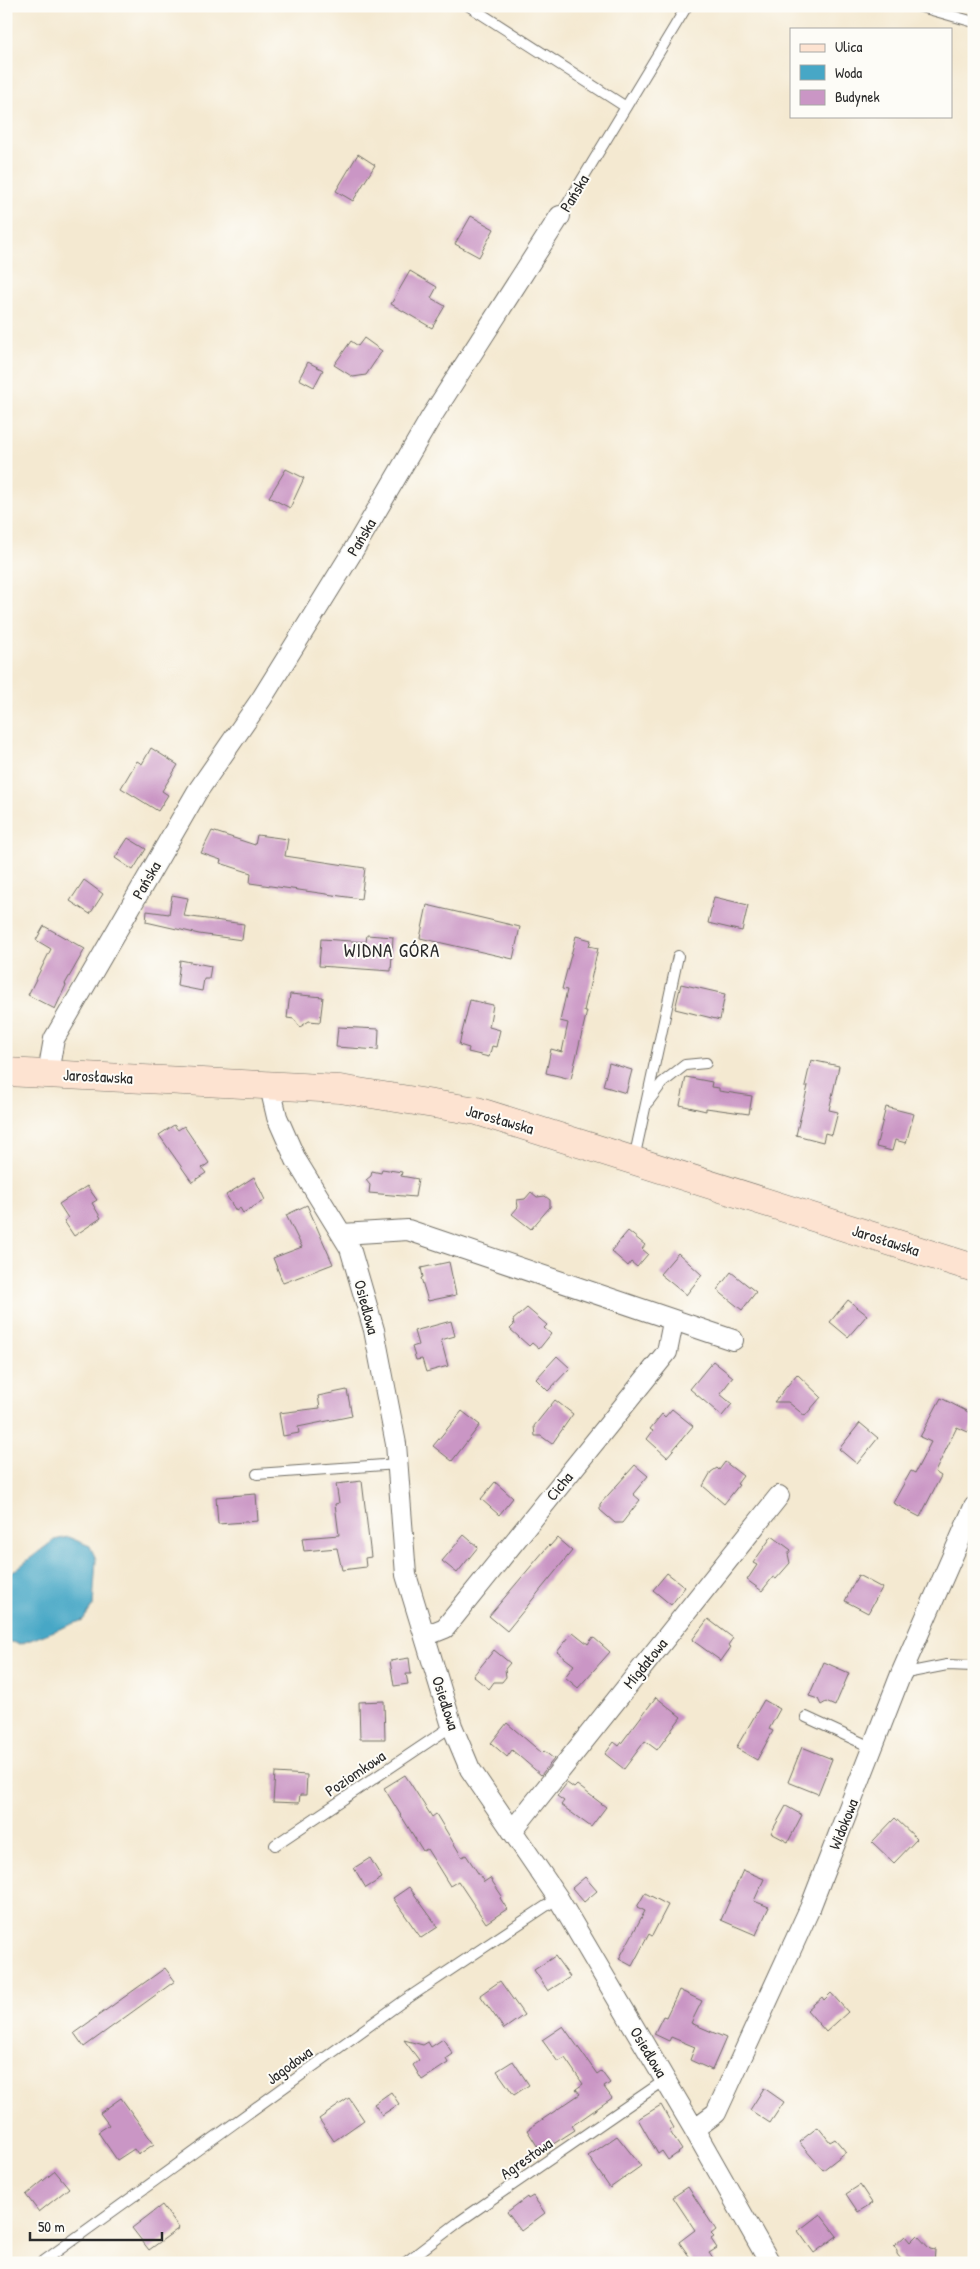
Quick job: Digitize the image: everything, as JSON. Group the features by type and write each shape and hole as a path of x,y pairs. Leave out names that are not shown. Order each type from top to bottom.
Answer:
{"main road":[{"name":"Jarosławska","path":"6,1072 340,1088 478,1111 974,1268"}],"street":[{"name":"Pańska","path":"48,1073 54,1039 197,792 262,698 353,551 430,419 560,216"},
{"name":"Osiedlowa","path":"270,1086 277,1117 296,1160 350,1248 374,1330 396,1444 406,1575 452,1726 470,1769 558,1898 666,2080 770,2263"},
{"path":"342,1234 408,1230 673,1322 732,1340"},
{"name":"Cicha","path":"425,1636 445,1628 666,1352 673,1322"},
{"name":"Migdałowa","path":"512,1831 779,1496"},
{"name":"Widokowa","path":"694,2129 716,2113 810,1908 874,1748 901,1674 974,1507"}],"lane":[{"path":"469,6 626,107"},
{"name":"Pańska","path":"560,216 687,6"},
{"path":"918,6 974,22"},
{"path":"634,1160 678,956"},
{"path":"646,1105 662,1083 685,1065 706,1063"},
{"path":"257,1474 398,1464"},
{"path":"901,1674 947,1665 974,1666"},
{"path":"806,1717 874,1748"},
{"name":"Poziomkowa","path":"275,1845 452,1726"},
{"name":"Jagodowa","path":"41,2263 402,2002 558,1898"},
{"name":"Agrestowa","path":"405,2263 468,2216 666,2080"}],"water":[{"path":"68,1537 90,1546 96,1559 93,1606 83,1620 20,1644 6,1641 6,1577 54,1540"}],"building":[{"path":"358,154 375,165 353,201 336,191"},
{"path":"471,216 494,229 479,257 455,244"},
{"path":"410,271 437,287 431,298 445,306 432,328 391,304"},
{"path":"364,338 382,351 366,375 353,377 334,365 351,341 358,346"},
{"path":"308,362 323,370 314,387 299,379"},
{"path":"286,469 304,478 290,508 269,497"},
{"path":"151,748 178,765 162,791 168,795 158,811 121,788 137,761 142,764"},
{"path":"212,831 255,845 257,835 288,839 285,856 365,868 361,899 250,883 251,873 220,863 221,860 201,853"},
{"path":"128,838 146,849 133,870 115,858"},
{"path":"84,880 103,894 90,914 70,901"},
{"path":"172,895 188,898 184,916 244,924 242,940 199,934 146,922 147,911 169,914"},
{"path":"714,897 748,905 742,931 708,923"},
{"path":"427,905 520,927 513,959 420,938"},
{"path":"44,926 85,949 65,984 55,1009 28,995 51,949 36,940"},
{"path":"367,935 393,937 391,971 319,966 321,939 366,942"},
{"path":"576,936 591,940 589,946 598,948 584,1011 587,1011 571,1079 546,1073 551,1049 562,1052 568,1023 560,1021 567,990 562,989"},
{"path":"180,960 211,966 209,979 204,979 202,991 177,986"},
{"path":"681,984 725,994 720,1020 675,1009"},
{"path":"290,994 323,997 320,1022 309,1021 300,1027 294,1019 287,1018"},
{"path":"470,1000 493,1005 489,1027 500,1030 496,1047 492,1046 489,1057 468,1052 469,1048 459,1045"},
{"path":"338,1027 379,1029 378,1050 336,1047"},
{"path":"811,1060 839,1066 829,1110 838,1112 832,1135 825,1133 823,1142 796,1135 808,1086 805,1086"},
{"path":"609,1063 632,1070 626,1093 603,1086"},
{"path":"686,1077 712,1082 711,1087 719,1088 719,1091 752,1096 749,1114 706,1108 706,1111 680,1105"},
{"path":"886,1107 914,1114 906,1143 895,1140 892,1151 876,1147"},
{"path":"174,1125 178,1130 184,1126 209,1163 202,1168 206,1173 192,1182 159,1135"},
{"path":"382,1169 402,1172 401,1176 418,1179 415,1197 369,1193 370,1185 366,1180 371,1176 372,1171 381,1173"},
{"path":"254,1177 265,1200 243,1213 240,1208 236,1211 226,1195"},
{"path":"87,1186 97,1200 92,1203 101,1218 74,1236 64,1221 68,1218 59,1204"},
{"path":"531,1192 537,1197 545,1196 550,1200 550,1207 531,1229 512,1214 518,1207 517,1200 525,1199"},
{"path":"307,1205 333,1264 283,1283 273,1258 302,1247 286,1215"},
{"path":"628,1231 645,1245 642,1249 648,1254 637,1267 631,1262 628,1266 611,1251"},
{"path":"678,1253 702,1275 686,1295 660,1274"},
{"path":"449,1262 456,1295 428,1301 421,1278 423,1277 421,1268"},
{"path":"731,1272 756,1292 742,1310 717,1290"},
{"path":"848,1300 867,1315 848,1337 830,1322"},
{"path":"527,1308 547,1325 544,1328 551,1334 539,1349 532,1343 529,1346 510,1329 514,1325 513,1320"},
{"path":"451,1321 455,1336 441,1340 448,1366 426,1372 422,1359 416,1360 412,1347 418,1345 414,1331"},
{"path":"557,1356 570,1368 548,1391 536,1379"},
{"path":"713,1361 733,1377 720,1394 732,1404 722,1416 690,1389"},
{"path":"797,1374 821,1397 805,1416 788,1402 774,1402"},
{"path":"347,1390 352,1416 298,1427 299,1433 283,1436 279,1413 320,1408 318,1396"},
{"path":"941,1398 974,1415 974,1422 968,1432 957,1427 935,1472 941,1476 920,1517 893,1503 911,1471 915,1473 931,1442 920,1437"},
{"path":"555,1400 573,1414 552,1444 541,1436 535,1436 534,1426"},
{"path":"672,1409 693,1426 667,1457 647,1439 653,1431 650,1429 662,1414 665,1417"},
{"path":"462,1411 480,1425 452,1461 433,1446"},
{"path":"860,1423 878,1438 857,1464 839,1449"},
{"path":"725,1462 743,1476 737,1484 739,1485 724,1504 703,1486 711,1472 717,1468 719,1470"},
{"path":"635,1465 648,1476 633,1494 640,1500 622,1523 615,1523 600,1510 600,1504"},
{"path":"362,1481 371,1557 365,1558 366,1567 342,1570 337,1548 304,1551 302,1538 339,1535 335,1504 339,1503 336,1484"},
{"path":"495,1482 513,1498 499,1515 481,1499"},
{"path":"256,1494 258,1521 218,1524 216,1497"},
{"path":"464,1535 478,1547 457,1573 442,1561"},
{"path":"772,1536 791,1550 788,1554 790,1563 776,1579 773,1577 762,1591 747,1580 757,1565 753,1563"},
{"path":"557,1538 572,1551 507,1631 489,1616"},
{"path":"667,1573 685,1587 671,1605 653,1590"},
{"path":"858,1575 882,1588 868,1613 845,1601"},
{"path":"708,1619 733,1638 728,1645 731,1647 721,1661 692,1640"},
{"path":"573,1632 588,1644 593,1637 610,1652 578,1688 565,1677 574,1665 557,1652"},
{"path":"494,1650 510,1663 505,1669 506,1677 502,1682 494,1682 489,1689 473,1676"},
{"path":"409,1658 411,1674 406,1674 408,1684 394,1686 390,1661"},
{"path":"824,1662 849,1673 835,1706 826,1702 821,1705 818,1699 809,1696"},
{"path":"656,1697 681,1717 657,1750 645,1741 624,1769 605,1754 614,1742 619,1746"},
{"path":"764,1700 780,1709 769,1729 773,1731 757,1760 736,1748"},
{"path":"384,1701 385,1739 360,1739 359,1702"},
{"path":"507,1723 542,1753 544,1751 554,1759 541,1775 512,1750 507,1757 491,1743"},
{"path":"802,1747 832,1759 818,1794 788,1782"},
{"path":"275,1773 307,1775 306,1795 300,1795 299,1803 273,1802"},
{"path":"405,1775 432,1817 436,1814 462,1857 466,1855 484,1882 490,1878 502,1896 500,1898 507,1909 486,1923 458,1881 450,1886 427,1849 423,1851 384,1788"},
{"path":"567,1783 574,1788 577,1785 606,1807 591,1827 561,1805 564,1801 557,1796"},
{"path":"786,1806 802,1815 788,1842 771,1833"},
{"path":"895,1818 917,1839 894,1863 872,1842"},
{"path":"370,1858 382,1878 366,1888 354,1868"},
{"path":"743,1870 764,1879 754,1901 769,1907 756,1935 721,1920"},
{"path":"585,1877 597,1891 584,1902 572,1888"},
{"path":"409,1887 438,1927 421,1938 393,1898"},
{"path":"645,1893 668,1905 652,1936 649,1934 632,1966 619,1959 645,1911 637,1907"},
{"path":"555,1956 570,1977 548,1991 534,1970"},
{"path":"165,1968 175,1981 84,2047 74,2033"},
{"path":"500,1981 524,2015 504,2029 480,1995"},
{"path":"679,1990 702,2001 691,2023 726,2038 712,2070 690,2060 695,2047 671,2037 669,2041 654,2034 663,2016 666,2017"},
{"path":"831,1993 848,2012 826,2032 807,2010 822,1997 824,2000"},
{"path":"563,2026 597,2074 601,2071 610,2083 604,2087 612,2098 572,2126 575,2130 541,2152 527,2130 580,2094 576,2089 583,2084 565,2058 558,2062 542,2040"},
{"path":"443,2039 453,2054 446,2059 448,2063 422,2080 413,2065 419,2060 404,2040 423,2045 428,2042 431,2047"},
{"path":"513,2061 529,2085 514,2095 497,2071"},
{"path":"764,2088 784,2102 770,2123 750,2110"},
{"path":"391,2092 399,2104 382,2115 374,2104"},
{"path":"121,2098 154,2144 138,2155 134,2149 117,2160 98,2132 109,2125 100,2113"},
{"path":"349,2098 364,2120 334,2141 319,2119"},
{"path":"661,2105 674,2128 669,2130 682,2150 668,2160 662,2151 658,2154 638,2119"},
{"path":"818,2127 830,2142 835,2139 846,2152 823,2170 799,2142"},
{"path":"617,2136 641,2166 610,2188 588,2156"},
{"path":"55,2171 69,2188 39,2212 26,2195"},
{"path":"860,2185 872,2203 858,2212 846,2194"},
{"path":"688,2187 716,2230 711,2234 714,2237 711,2239 717,2248 709,2253 716,2263 694,2263 679,2242 695,2230 673,2197"},
{"path":"533,2196 545,2213 521,2231 507,2212 527,2197 528,2199"},
{"path":"162,2205 179,2228 149,2250 132,2228"},
{"path":"820,2214 837,2236 814,2253 798,2231"},
{"path":"917,2235 930,2249 935,2250 934,2263 904,2263 897,2254 894,2246 905,2236 910,2242"}],"district":[{"name":"WIDNA GÓRA","path":"392,950"}]}
